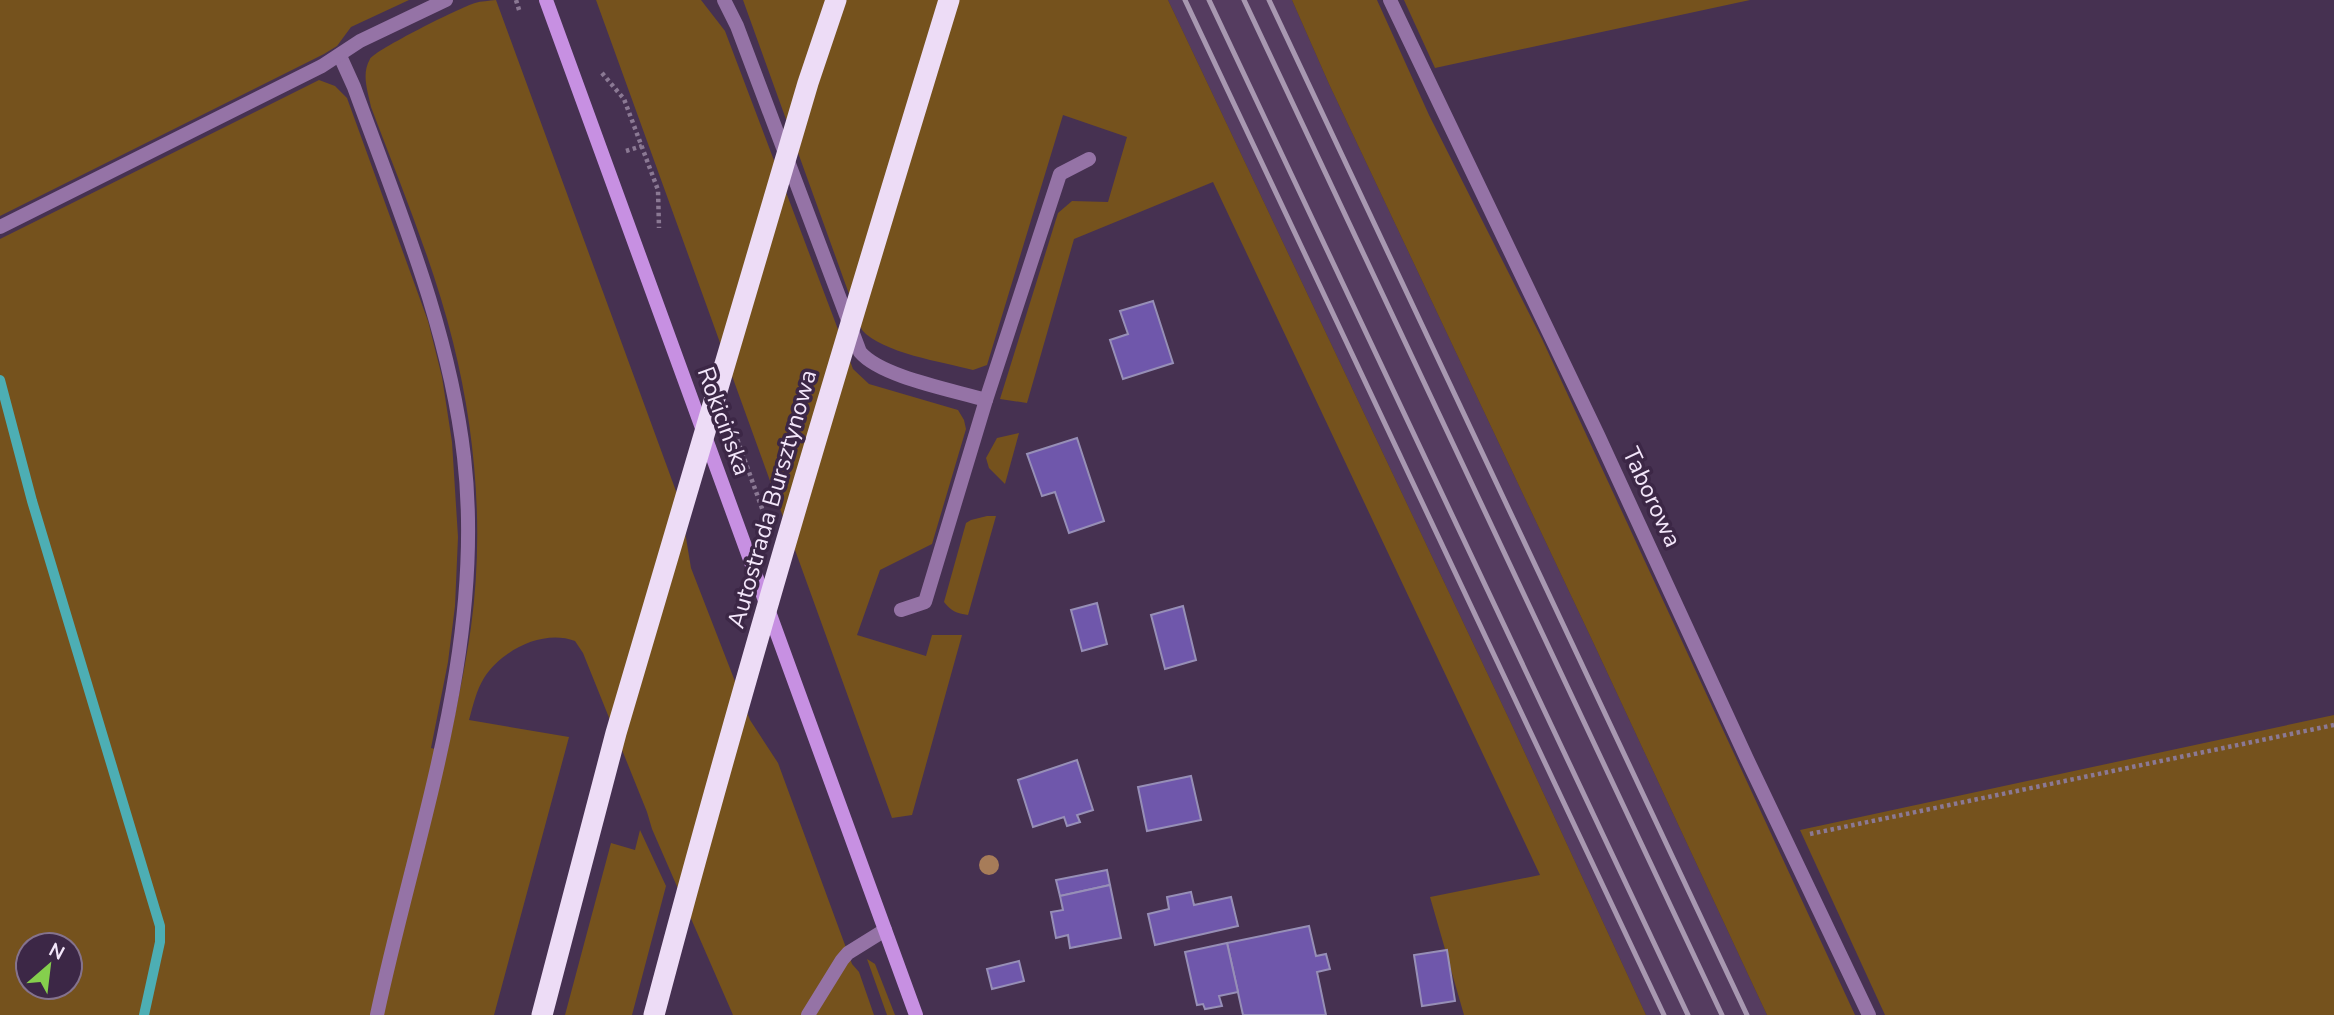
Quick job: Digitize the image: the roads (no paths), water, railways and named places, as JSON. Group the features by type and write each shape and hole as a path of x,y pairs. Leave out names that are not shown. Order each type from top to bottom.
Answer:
{"highway":[{"path":"542,1015 617,733 808,83 836,0"},
{"name":"Autostrada Bursztynowa","path":"654,1015 683,904 824,413 949,0"}],"main road":[{"name":"Rokicińska","path":"546,0 916,1015"}],"street":[{"path":"0,227 340,56 360,41 446,0"},
{"path":"724,0 745,47 860,352 868,361 893,373 986,400"},
{"name":"Taborowa","path":"1390,0 1598,435 1869,1015"},
{"path":"340,56 354,87 431,299 460,425 468,521 462,636 453,694 377,1015"},
{"path":"901,611 925,602 986,400 1060,174 1089,159"},
{"path":"808,1015 848,953 885,930"}],"waterway":[{"path":"0,380 32,501 160,926 160,942 144,1015"}],"railway":[{"path":"1185,0 1664,1015"},
{"path":"1209,0 1688,1015"},
{"path":"1244,0 1722,1015"},
{"path":"1269,0 1747,1015"}]}
